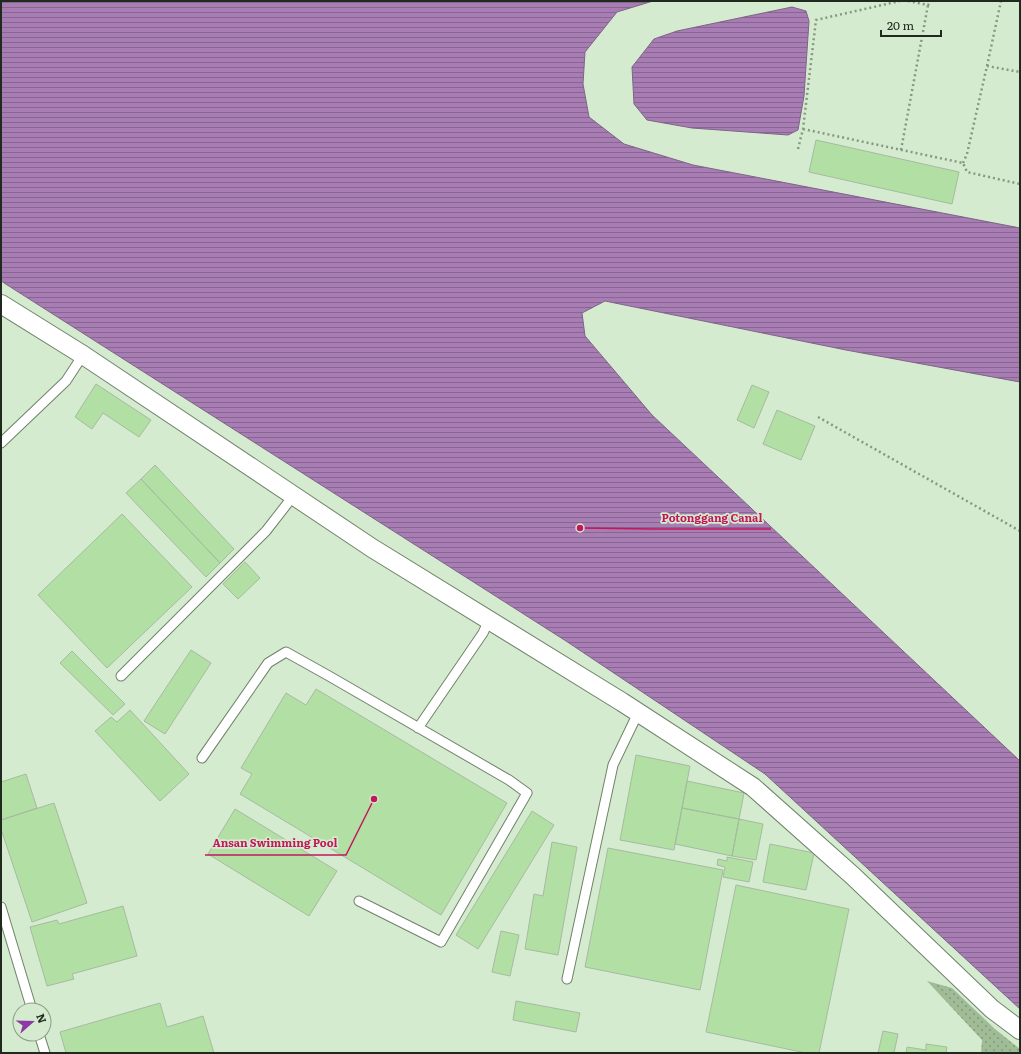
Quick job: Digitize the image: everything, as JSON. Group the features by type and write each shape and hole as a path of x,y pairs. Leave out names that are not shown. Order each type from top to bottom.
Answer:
{"street":[{"path":"1,304 83,355 372,548 638,713 753,787 853,876 992,1009 1020,1030"}],"lane":[{"path":"1,443 66,380 83,355"},
{"path":"121,676 266,532 294,495"},
{"path":"418,728 483,633 489,620"},
{"path":"202,758 268,663 286,652 509,780 527,793 441,942 359,901"},
{"path":"567,979 613,765 638,713"},
{"path":"1,907 30,1002"},
{"path":"42,1042 45,1053"}],"path":[{"path":"798,149 804,130 816,20 900,1"},
{"path":"908,1 928,5"},
{"path":"901,150 928,5 931,1"},
{"path":"1000,1 987,66 963,163 967,172 1020,184"},
{"path":"987,66 1020,72"},
{"path":"804,130 963,163"},
{"path":"818,417 1020,531"}],"green space":[{"path":"927,981 952,988 995,1029 1020,1049 1020,1053 981,1053 982,1040"}],"shaded area":[{"path":"1,1 653,1 617,12 585,52 583,84 589,117 624,144 693,165 1020,228 1020,382 846,350 605,301 582,313 585,336 652,415 1020,761 1020,1009 765,774 566,641 1,281"},
{"path":"792,7 806,11 809,21 804,96 798,130 788,135 692,128 647,120 634,104 632,67 654,39 677,31"}],"building":[{"path":"816,140 959,172 952,204 809,172"},
{"path":"96,384 151,420 139,437 103,413 92,429 75,417"},
{"path":"752,385 769,392 754,428 737,420"},
{"path":"777,410 815,426 801,460 763,444"},
{"path":"155,465 234,549 220,563 141,479"},
{"path":"141,479 220,563 206,577 126,493"},
{"path":"122,514 192,587 107,668 38,595"},
{"path":"245,562 260,578 238,599 223,584"},
{"path":"191,650 211,663 165,734 144,721"},
{"path":"72,651 125,704 113,715 60,663"},
{"path":"316,689 507,803 441,915 240,794 252,774 241,768 286,693 306,705"},
{"path":"130,710 189,774 160,801 95,731 111,717 117,722"},
{"path":"636,755 690,766 674,850 620,840"},
{"path":"26,774 37,808 1,820 1,782"},
{"path":"687,781 744,793 739,819 682,808"},
{"path":"54,803 87,903 32,922 1,829 1,820"},
{"path":"682,808 739,819 732,856 675,844"},
{"path":"235,809 337,871 309,916 208,854"},
{"path":"532,811 554,825 478,949 456,935"},
{"path":"739,819 763,824 756,860 732,856"},
{"path":"552,842 577,847 558,955 525,949 534,894 543,896"},
{"path":"770,844 814,853 806,890 763,882"},
{"path":"608,848 723,870 700,990 585,967"},
{"path":"727,857 753,862 749,882 723,877 725,867 717,865 718,859 727,861"},
{"path":"736,885 849,909 819,1053 806,1053 706,1032"},
{"path":"123,906 137,956 72,974 74,979 47,986 30,927 57,920 59,924"},
{"path":"501,931 519,935 510,976 492,972"},
{"path":"516,1001 580,1013 576,1032 513,1020"},
{"path":"160,1003 167,1027 203,1016 214,1053 66,1053 60,1032"},
{"path":"883,1031 898,1034 894,1053 878,1053"},
{"path":"926,1044 947,1047 946,1053 906,1053 907,1047 926,1050"}],"place":[{"name":"Potonggang Canal","path":"580,528"},
{"name":"Ansan Swimming Pool","path":"374,799"}]}
